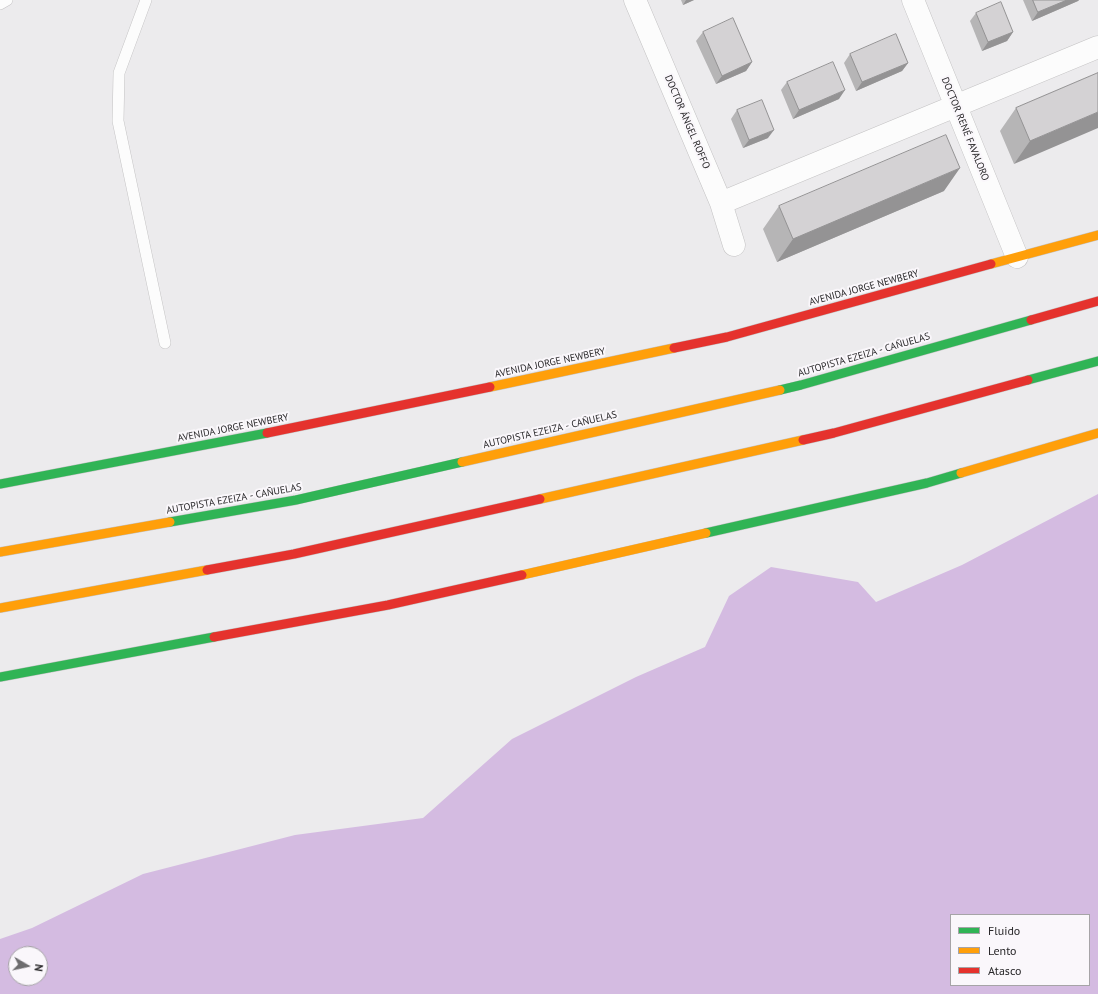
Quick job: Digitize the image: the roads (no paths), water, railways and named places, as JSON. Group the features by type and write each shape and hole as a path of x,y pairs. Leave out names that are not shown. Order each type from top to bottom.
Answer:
{"main road":[{"name":"AVENIDA JORGE NEWBERY","path":"0,484 298,427 727,337 1098,235"},
{"name":"AUTOPISTA EZEIZA - CAÑUELAS","path":"0,552 296,500 801,385 1098,301"},
{"path":"0,608 294,554 834,434 1098,361"},
{"path":"0,677 388,605 927,483 1098,433"}],"street":[{"name":"DOCTOR ÁNGEL ROFFO","path":"635,0 721,203 734,245"},
{"name":"DOCTOR RENÉ FAVALORO","path":"913,0 1016,257"},
{"path":"721,203 1098,47"}],"lane":[{"path":"0,4 7,0"},
{"path":"146,0 119,73 118,121 165,343"}]}
